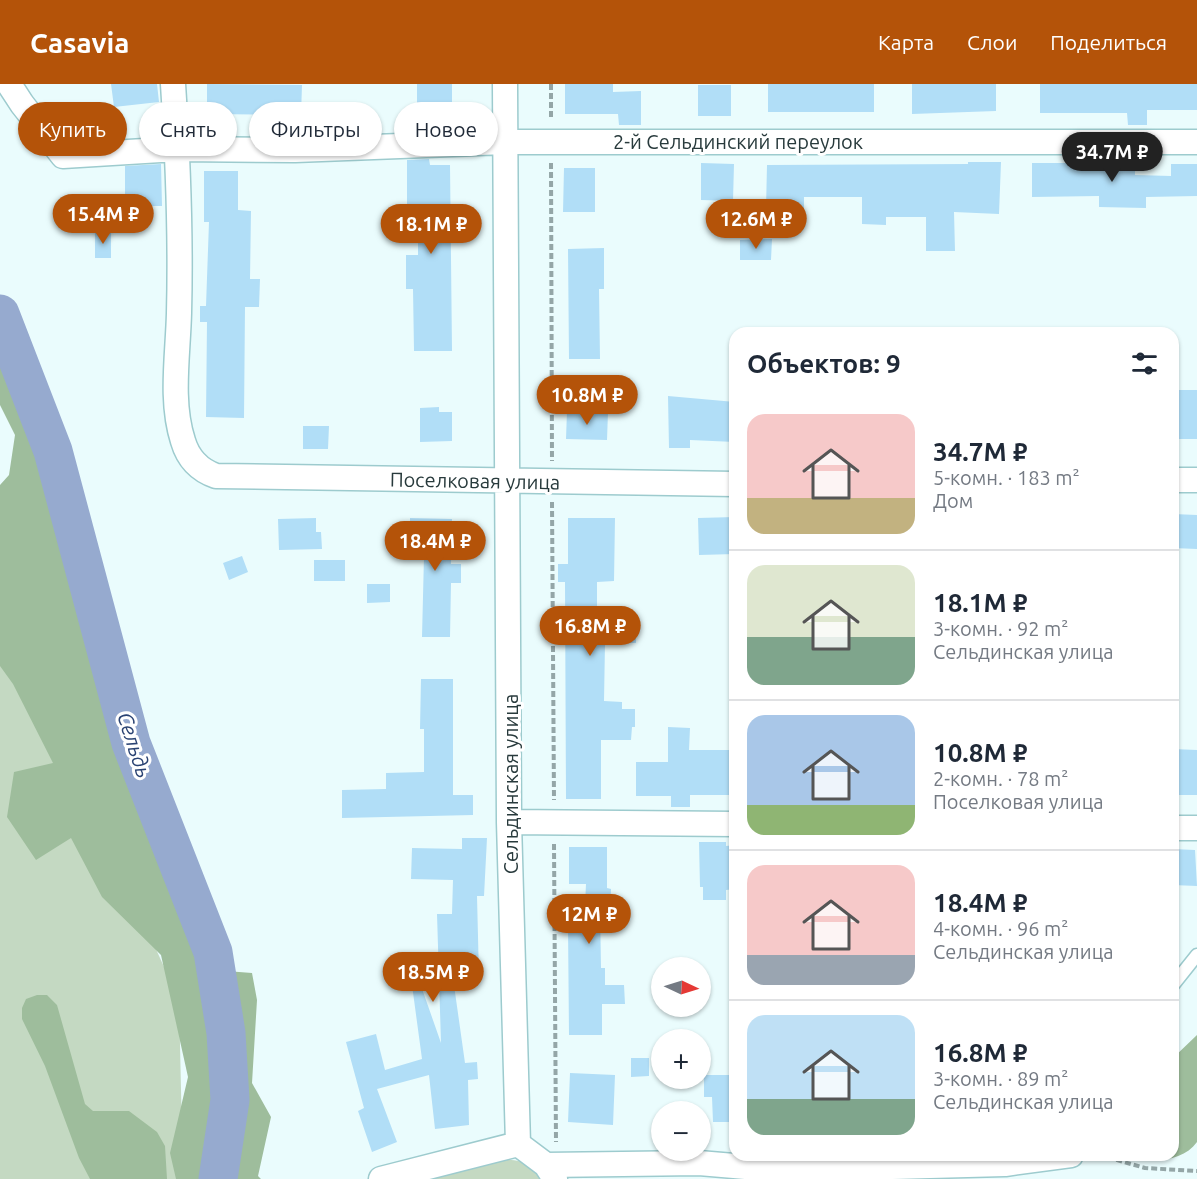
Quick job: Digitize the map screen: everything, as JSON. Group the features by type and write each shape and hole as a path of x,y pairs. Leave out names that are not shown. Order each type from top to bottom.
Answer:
{"street":[{"name":"2-й Сельдинский переулок","path":"9,84 63,156 139,151"},
{"path":"172,84 173,102"},
{"name":"Сельдинская улица","path":"505,84 509,822 518,1144"},
{"name":"2-й Сельдинский переулок","path":"237,150 295,150 505,142 1197,142"},
{"name":"Поселковая улица","path":"177,156 179,314 176,364 178,420 183,442 193,461 204,472 216,476 729,484"},
{"path":"1179,480 1197,480"},
{"path":"509,822 729,824"},
{"path":"1179,828 1197,828"},
{"path":"381,1179 518,1144 552,1169 699,1163 780,1170 1005,1164 1027,1161"}],"lane":[{"path":"1179,978 1197,955"}],"path":[{"path":"551,84 554,822 552,1169"},
{"path":"1122,1161 1145,1167 1197,1171"}],"green space":[{"path":"0,314 53,451 131,743 213,952 226,971 252,973 257,1000 252,1083 271,1117 258,1176 261,1179 176,1179 170,1153 188,1077 161,955 102,897 71,838 36,860 7,817 14,772 53,763 13,684 0,666 0,485 9,475 15,435 0,405"},
{"path":"0,542 69,757 179,1000 183,1179 0,1179"},
{"path":"37,995 47,995 57,1005 85,1104 93,1111 129,1111 157,1132 165,1146 167,1179 90,1179 79,1158 45,1066 22,1019 22,1008 26,999"},
{"path":"1197,1035 1197,1142 1191,1149 1179,1156 1179,1052"},
{"path":"507,1160 519,1161 528,1165 543,1179 415,1179"}],"building":[{"path":"111,84 157,84 159,102 139,102 139,104 127,106 127,102 113,102"},
{"path":"207,84 302,85 301,102 249,102 249,114 237,114 237,102 207,102"},
{"path":"417,84 452,84 452,102 417,102"},
{"path":"565,84 613,84 613,92 641,91 641,125 619,125 618,114 565,114"},
{"path":"768,84 874,84 874,112 768,112"},
{"path":"912,84 996,84 996,111 912,114"},
{"path":"1040,84 1197,84 1197,110 1147,110 1147,125 1128,125 1127,113 1040,113"},
{"path":"698,85 731,85 731,116 698,116"},
{"path":"429,159 430,165 450,165 452,351 414,351 413,289 406,289 406,255 418,255 418,211 407,212 407,160"},
{"path":"968,162 1001,162 999,214 954,212 955,251 926,251 926,217 886,217 886,225 862,224 862,197 804,197 804,209 766,209 767,165 968,164"},
{"path":"701,163 734,164 733,201 701,200"},
{"path":"1032,163 1135,163 1135,175 1171,176 1171,164 1197,164 1197,196 1146,197 1146,208 1099,207 1099,196 1032,197"},
{"path":"161,164 162,206 125,206 125,166"},
{"path":"564,168 595,168 595,212 563,212"},
{"path":"204,171 238,171 238,210 251,211 250,279 260,279 259,307 245,307 244,418 206,417 207,322 200,322 200,306 206,306 209,222 204,222"},
{"path":"95,232 111,232 111,258 95,258"},
{"path":"772,239 771,260 740,260 740,240"},
{"path":"604,248 604,289 599,289 600,359 569,359 568,249"},
{"path":"1179,390 1197,390 1197,439 1179,439"},
{"path":"668,396 729,401 729,442 690,440 690,448 669,448"},
{"path":"439,407 439,412 452,412 452,441 420,442 420,408"},
{"path":"567,411 608,412 607,440 566,439"},
{"path":"303,426 329,426 328,449 303,449"},
{"path":"1179,514 1197,515 1197,549 1179,548"},
{"path":"729,517 729,554 699,555 698,518"},
{"path":"316,518 316,532 321,532 322,549 279,550 278,519"},
{"path":"410,518 452,519 451,564 461,564 461,583 451,583 450,637 422,637 424,556 410,555"},
{"path":"568,518 615,518 614,581 597,582 597,626 636,626 636,643 605,643 604,701 622,702 622,709 635,709 635,727 632,727 631,740 601,740 601,799 566,799 565,582 558,582 558,564 568,564"},
{"path":"242,556 248,572 229,580 223,563"},
{"path":"314,560 345,560 345,581 314,581"},
{"path":"367,584 390,584 390,602 367,603"},
{"path":"421,679 453,679 453,795 473,795 473,815 342,818 342,790 386,789 386,773 424,772 424,729 420,729"},
{"path":"668,727 690,728 689,750 729,750 729,795 690,795 690,807 671,807 671,796 636,796 636,762 668,762"},
{"path":"1179,749 1197,750 1197,795 1179,795"},
{"path":"462,838 487,838 484,896 477,896 479,977 453,978 465,1063 477,1062 478,1079 468,1080 469,1125 435,1129 429,1075 377,1089 397,1142 372,1152 358,1111 364,1108 346,1042 376,1034 385,1070 422,1059 412,985 420,983 441,1043 437,914 452,914 453,880 411,879 412,848 462,849"},
{"path":"699,842 726,842 726,846 729,846 729,890 726,890 726,900 703,900 703,887 700,887"},
{"path":"569,847 607,847 607,888 611,889 610,909 600,908 601,968 605,968 605,985 624,985 625,1004 602,1004 602,1035 569,1035 568,926 584,926 586,884 569,884"},
{"path":"1179,849 1195,850 1197,886 1179,885"},
{"path":"631,1058 649,1058 649,1076 631,1077"},
{"path":"570,1073 615,1075 613,1125 568,1122"},
{"path":"711,1075 729,1075 729,1122 713,1122 712,1097 704,1097 704,1089 711,1089"}],"waterway":[{"name":"Сельдь","path":"0,314 53,451 131,743 213,952 226,1033 230,1100 218,1179"}]}
